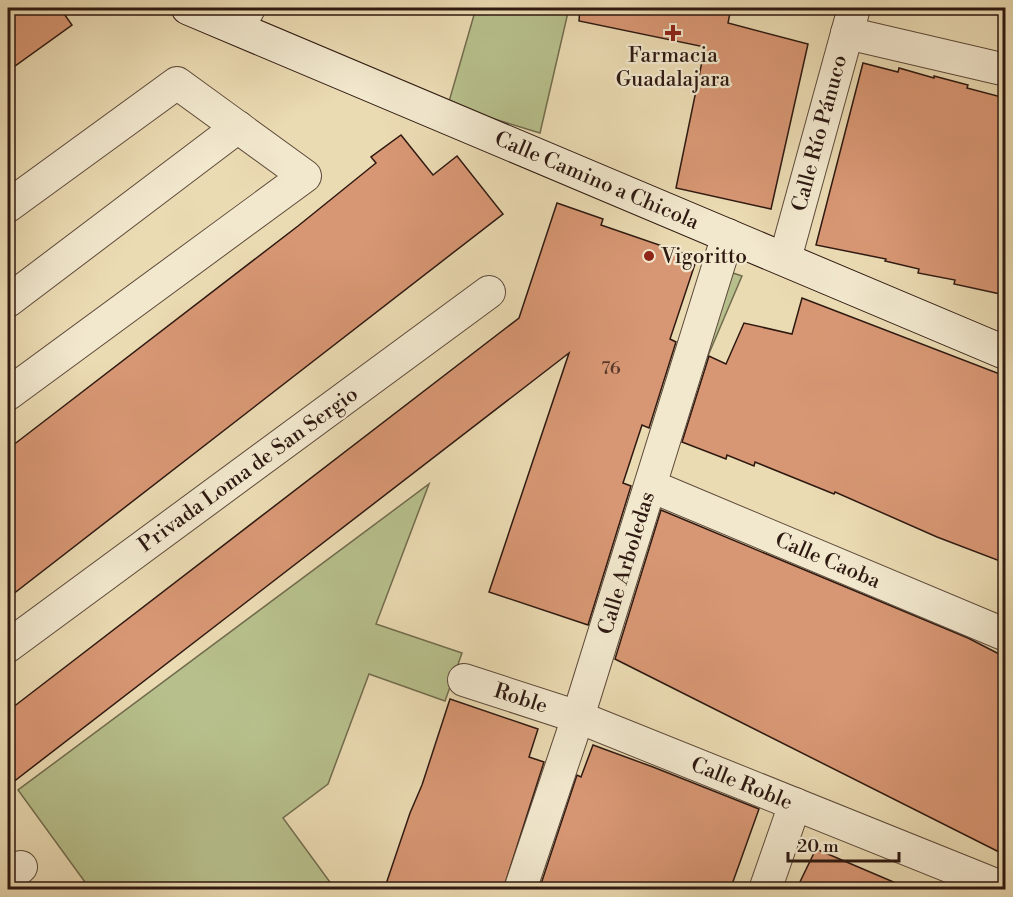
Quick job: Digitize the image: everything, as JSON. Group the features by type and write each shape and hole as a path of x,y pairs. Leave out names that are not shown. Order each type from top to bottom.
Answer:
{"street":[{"name":"Calle Camino a Chicola","path":"188,8 243,18 728,235 1005,353"},
{"path":"850,20 1005,70"},
{"name":"Calle Río Pánuco","path":"785,258 850,20"},
{"path":"8,206 177,83 305,176 8,394"},
{"path":"8,301 238,127"},
{"name":"Calle Arboledas","path":"520,890 579,717 728,235"},
{"name":"Privada Loma de San Sergio","path":"8,646 489,292"},
{"name":"Calle Caoba","path":"651,486 1005,635"},
{"name":"Roble","path":"464,680 579,717"},
{"name":"Calle Roble","path":"579,717 1005,889"},
{"path":"765,890 795,804"}],"green space":[{"path":"476,8 569,8 540,133 448,105"},
{"path":"733,273 742,276 682,417 677,416"},
{"path":"429,484 376,624 462,653 445,701 369,674 328,784 283,818 335,889 90,889 18,790"}],"building":[{"path":"8,8 60,8 72,25 8,71"},
{"path":"580,8 731,8 728,23 808,44 771,209 676,188 705,47 579,21"},
{"path":"863,63 898,72 899,68 934,78 934,76 1005,98 1005,295 954,284 955,280 918,273 919,269 885,261 886,259 816,245"},
{"path":"401,135 433,175 457,156 503,214 8,598 8,449 298,226 376,163 371,157"},
{"path":"557,203 603,219 601,225 697,258 670,339 676,342 649,428 642,425 623,483 631,486 588,625 489,592 569,353 8,786 8,711 519,318"},
{"path":"802,298 1005,376 1005,563 937,537 835,492 834,494 755,462 754,466 727,455 726,459 682,442 709,356 726,364 744,323 792,334"},
{"path":"661,510 968,638 1005,657 1005,855 615,659"},
{"path":"450,699 538,729 529,757 544,762 503,890 384,890 422,785"},
{"path":"593,745 759,809 730,890 539,890 577,775 581,777"},
{"path":"816,849 910,889 910,890 796,890"}],"place":[{"name":"Farmacia Guadalajara","path":"673,33"},
{"name":"Vigoritto","path":"649,256"}]}
